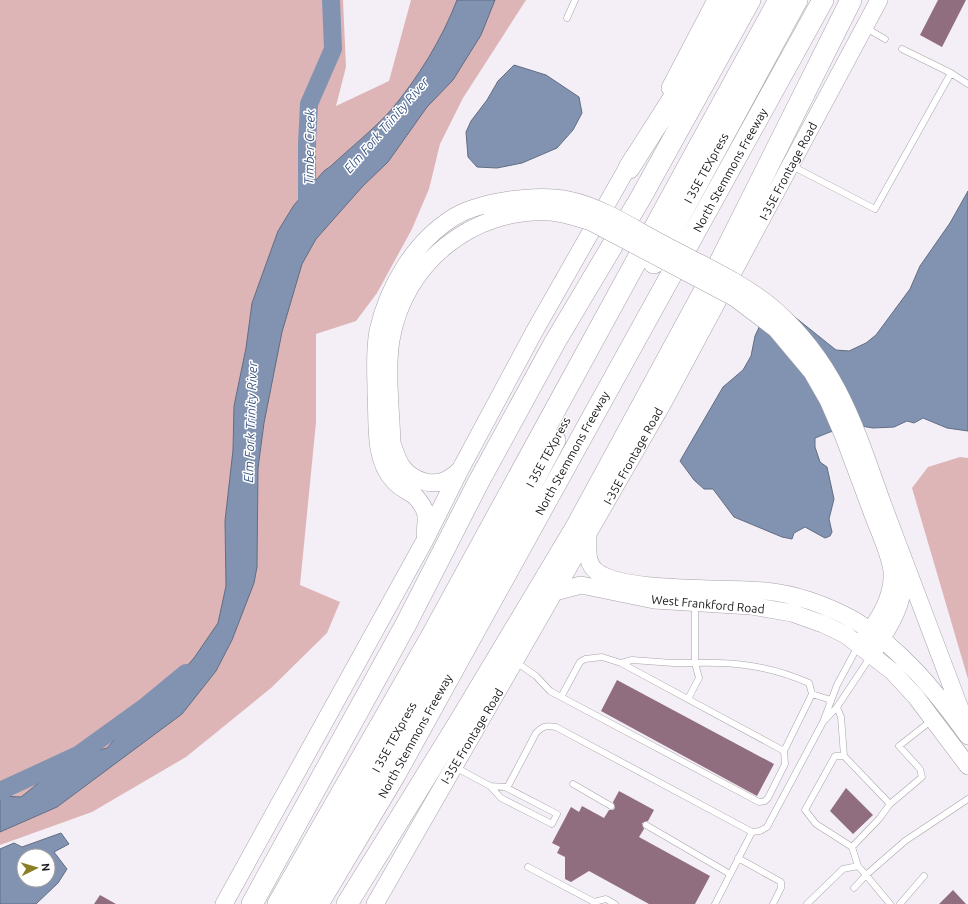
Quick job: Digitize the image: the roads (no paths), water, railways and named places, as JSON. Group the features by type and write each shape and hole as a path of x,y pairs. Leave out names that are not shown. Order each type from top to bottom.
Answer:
{"highway":[{"path":"629,168 736,0"},
{"path":"252,904 406,624 478,483 555,342 640,199 750,0"},
{"path":"585,369 779,0"},
{"name":"I 35E TEXpress","path":"301,904 454,630 516,495 585,369 797,0"},
{"name":"North Stemmons Freeway","path":"318,904 396,773 823,0"},
{"path":"347,904 460,721 582,532 655,399 720,262 851,0"},
{"path":"278,904 431,637 516,495"}],"main road":[{"path":"224,904 424,542 460,470 534,332 629,168 716,0"},
{"name":"I-35E Frontage Road","path":"655,399 791,165 879,0"},
{"path":"424,542 427,515 425,507 414,496 393,481 383,466 379,451 376,382 378,331 394,285 421,245 455,217 499,202 548,197 569,200 596,209 745,288 776,311 819,358 832,377 850,413 877,509 892,570 890,591 870,642"},
{"path":"460,470 446,482 432,484 414,479 405,471 397,459 392,443 391,341 395,320 404,299 424,266 439,250 458,236 480,223 503,216 527,212 551,212 570,215 591,222 735,298 776,329 812,372 828,400 877,509 901,552 956,702 968,728"},
{"name":"I-35E Frontage Road","path":"375,904 555,592 582,532"},
{"name":"West Frankford Road","path":"582,532 588,559 595,571 601,574 626,583 792,613 870,642 916,672 947,707 968,736"},
{"path":"870,642 895,615 904,579 901,552"},
{"name":"West Frankford Road","path":"555,592 581,585 654,600 767,591 798,597 854,620 894,672 934,719 968,766"},
{"path":"842,615 871,612 881,605 890,591"}],"lane":[{"path":"566,18 576,0"},
{"path":"865,27 885,39"},
{"path":"902,49 951,73 968,84"},
{"path":"791,165 875,209 951,73"},
{"path":"688,699 699,678 694,663 695,596"},
{"path":"507,788 536,733 543,726 556,727 752,832 760,831 767,827 823,722 831,700 870,642"},
{"path":"823,722 837,707 870,642"},
{"path":"561,697 580,662 585,659 602,658 621,663 784,751"},
{"path":"516,662 536,676 550,691 561,697 759,802 765,801 768,798 785,764 784,751 812,694 809,683 777,670 729,662 673,663 632,660 621,663"},
{"path":"812,694 831,700"},
{"path":"837,707 841,717 844,756 890,804"},
{"path":"852,847 879,819 890,804 914,786 922,777 920,769 899,746 934,719"},
{"path":"844,756 834,756 805,810 816,824 852,847 858,866 890,904"},
{"path":"454,766 490,786 501,798 552,824 557,814 507,788 490,786"},
{"path":"573,784 611,806"},
{"path":"854,888 866,875 905,841 968,799"},
{"path":"646,825 730,874"},
{"path":"715,904 752,832"},
{"path":"738,858 781,882 781,888 773,904"},
{"path":"807,904 843,869 858,866"},
{"path":"528,867 594,903 606,899 615,904"},
{"path":"900,904 924,876"}],"water":[{"path":"457,0 495,0 481,35 453,80 427,107 388,162 363,186 316,239 302,264 282,332 264,423 258,468 257,567 254,583 232,640 216,671 182,714 57,807 0,832 0,796 21,797 51,773 64,759 107,748 128,724 139,717 163,693 194,658 218,623 226,586 225,521 233,450 234,406 246,348 252,303 278,231 294,205 324,171 377,125 401,98 437,44"},
{"path":"514,65 546,75 579,97 582,113 573,130 557,148 522,163 497,168 477,167 468,157 466,132 471,121 487,100 498,81"},
{"path":"968,191 968,431 947,428 923,418 914,423 907,421 894,427 873,428 861,426 830,432 815,438 815,447 820,462 827,467 834,499 829,519 832,532 830,536 825,538 805,527 794,533 792,539 782,537 734,517 713,489 704,489 694,480 680,461 723,387 743,370 751,356 755,336 761,323 781,306 836,350 849,351 866,343 876,335 910,289 920,266 950,223"},
{"path":"61,833 69,844 56,851 56,848 16,848 16,888 53,888 36,904 0,904 0,849 14,843 22,847"},
{"path":"56,855 67,869 56,885"}],"waterway":[{"name":"Timber Creek","path":"307,214 307,144 309,104 333,49 331,0"},
{"name":"Elm Fork Trinity River","path":"0,791 78,755 146,706 186,673"}]}
